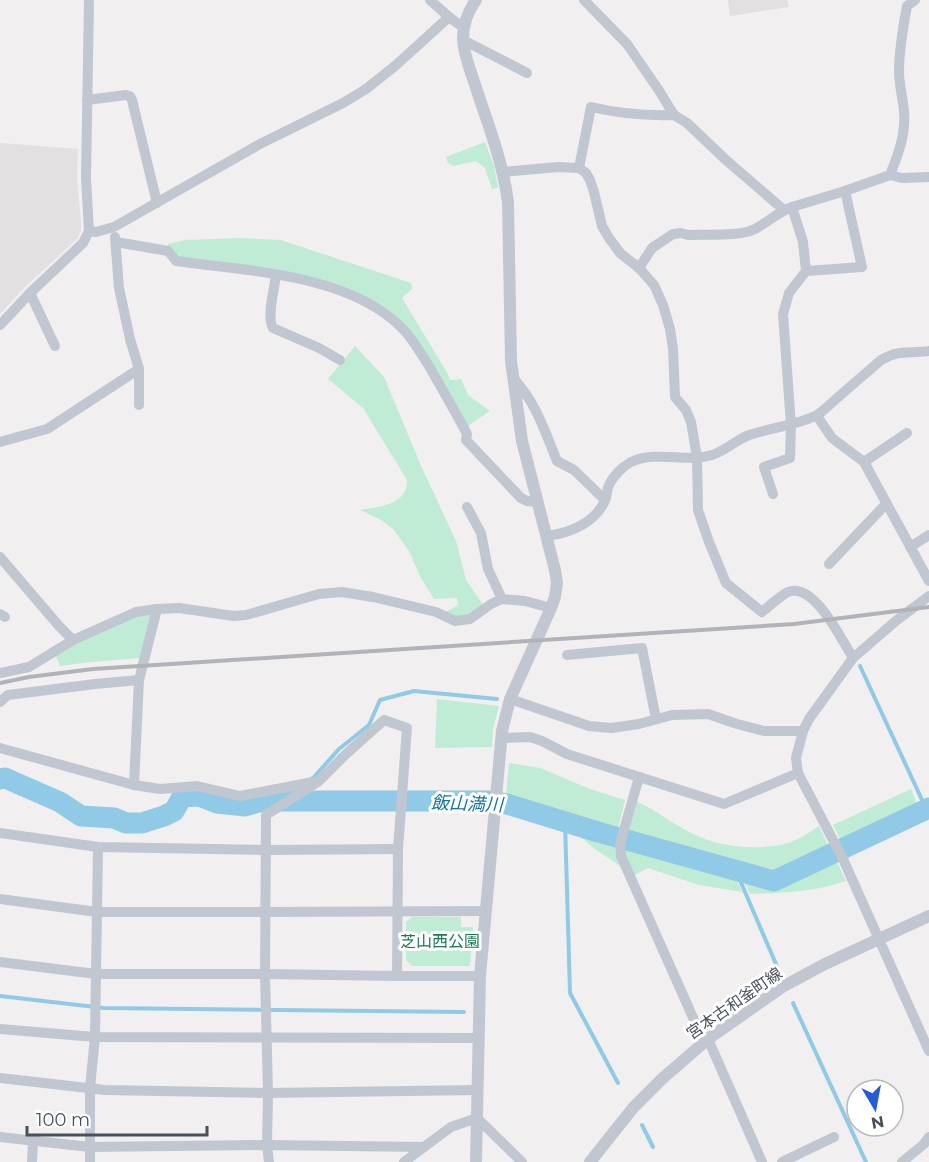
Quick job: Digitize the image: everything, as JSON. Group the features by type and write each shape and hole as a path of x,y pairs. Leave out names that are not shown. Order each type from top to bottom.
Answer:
{"street":[{"path":"0,324 83,243 89,231 86,178 89,0"},
{"path":"430,0 464,34 527,73"},
{"path":"476,0 468,15 464,34 468,63 503,172 508,202 513,378 522,441 557,583 551,608 510,699 501,738 480,976 476,1162"},
{"path":"584,0 627,44 674,115 687,123 726,160 788,208 803,242 806,271 789,293 783,314 791,424 790,458 764,467 773,494"},
{"path":"890,175 903,132 904,115 899,51 911,3 897,0"},
{"path":"89,231 96,232 114,227 260,144 343,103 366,89 395,66 448,17"},
{"path":"87,100 130,96 157,203"},
{"path":"579,168 591,107 644,116 674,115"},
{"path":"503,172 558,167 579,168 586,173 590,180 602,226 620,253 639,268 654,285 663,305 673,349 675,397 686,410 691,422 697,457 698,510 726,583 762,612 789,591 800,591 815,600 853,658"},
{"path":"639,268 652,248 673,234 681,232 688,235 741,233 754,229 788,208 890,175 902,178 929,177"},
{"path":"806,271 862,267 845,191"},
{"path":"114,227 119,288 139,369 139,405"},
{"path":"116,242 168,251 176,261 308,280 346,292 372,304 403,329 419,351 448,398 467,434 466,440 521,498 538,502"},
{"path":"276,274 270,324 273,328 340,360"},
{"path":"30,293 55,346"},
{"path":"547,536 562,534 587,522 596,514 605,500 609,484 616,473 631,462 657,456 671,458 713,454 749,435 817,416 890,354 929,351"},
{"path":"0,442 47,429 139,369"},
{"path":"513,378 532,402 557,461 574,470 605,500"},
{"path":"817,416 832,438 864,462 929,581"},
{"path":"864,462 908,433"},
{"path":"828,564 886,504"},
{"path":"467,507 481,533 488,569 502,599"},
{"path":"910,547 929,535"},
{"path":"0,557 73,640"},
{"path":"0,673 29,667 73,640 136,612 157,609 179,608 226,615 246,615 319,594 342,592 436,612 455,621 470,619 502,599 525,601 551,608"},
{"path":"929,596 853,658 809,719 803,731 796,758 798,773 836,844 929,1051"},
{"path":"134,785 138,680 157,609"},
{"path":"567,655 642,648 656,719"},
{"path":"0,702 8,695 138,680"},
{"path":"510,699 589,726 611,728 639,724 672,715 708,714 764,731 803,731"},
{"path":"269,1162 265,974 266,815 319,781 384,720 407,728 398,849 397,976"},
{"path":"501,738 531,737 567,754 724,804 798,773"},
{"path":"0,748 134,785 160,789 197,786 240,796 319,781"},
{"path":"639,777 620,844 621,856 699,1031 708,1039 762,1162"},
{"path":"0,833 98,847 265,850 398,849"},
{"path":"90,1162 90,1088 95,1037 98,847"},
{"path":"0,899 97,912 486,911"},
{"name":"宮本古和釜町線","path":"590,1162 633,1108 708,1039 782,987 825,964 929,916"},
{"path":"0,962 96,975 480,976"},
{"path":"0,1029 95,1037 478,1038"},
{"path":"0,1078 105,1090 268,1093 477,1090"},
{"path":"404,1162 451,1127 477,1118"},
{"path":"477,1118 522,1162"},
{"path":"0,1137 90,1148 267,1145 424,1147"},
{"path":"782,1162 834,1137"},
{"path":"902,1162 929,1137"},
{"path":"32,1162 33,1141"}],"shaded area":[{"path":"728,0 787,0 789,7 730,16"},
{"path":"0,143 78,149 77,177 81,231 77,239 25,287 0,314"}],"green space":[{"path":"485,142 494,166 498,188 492,189 485,168 476,161 453,166 448,163 446,157"},
{"path":"240,238 281,240 411,283 412,289 402,298 450,380 461,379 468,395 490,411 468,426 389,313 359,294 311,278 178,257 168,250 168,244 184,240"},
{"path":"355,346 384,377 456,541 466,580 484,606 475,612 457,618 444,613 458,605 457,598 434,599 421,578 409,551 393,529 381,520 360,510 383,506 397,500 403,495 407,480 363,408 328,379"},
{"path":"148,613 151,618 140,658 60,666 56,656 76,642 137,615"},
{"path":"437,699 499,706 493,729 492,747 435,748"},
{"path":"509,763 540,768 590,789 625,800 618,829 506,795"},
{"path":"911,789 918,807 841,841 833,825"},
{"path":"636,801 692,833 721,844 745,847 781,845 798,839 819,826 829,848 774,874 627,833"},
{"path":"573,831 614,844 620,866 595,849"},
{"path":"623,846 736,878 742,892 699,885 648,868 634,875 625,857"},
{"path":"836,860 846,881 822,888 750,894 743,879 775,887"},
{"name":"芝山西公園","path":"412,917 461,917 461,927 473,927 470,966 412,966 406,960 406,922"}],"waterway":[{"path":"860,666 929,815"},
{"path":"310,780 339,749 369,725 380,700 414,691 497,699"},
{"name":"飯山満川","path":"0,779 5,778 60,802 81,816 114,818 126,823 142,823 164,816 174,811 182,797 199,796 217,803 245,806 259,802 284,801 487,801 507,804 774,881 929,808"},
{"path":"277,801 296,789"},
{"path":"565,822 570,993 618,1083"},
{"path":"736,871 779,971"},
{"path":"0,996 104,1008 464,1012"},
{"path":"793,1003 866,1162"},
{"path":"642,1125 653,1147"}],"railway":[{"path":"0,683 93,669 794,624 929,607"}]}
